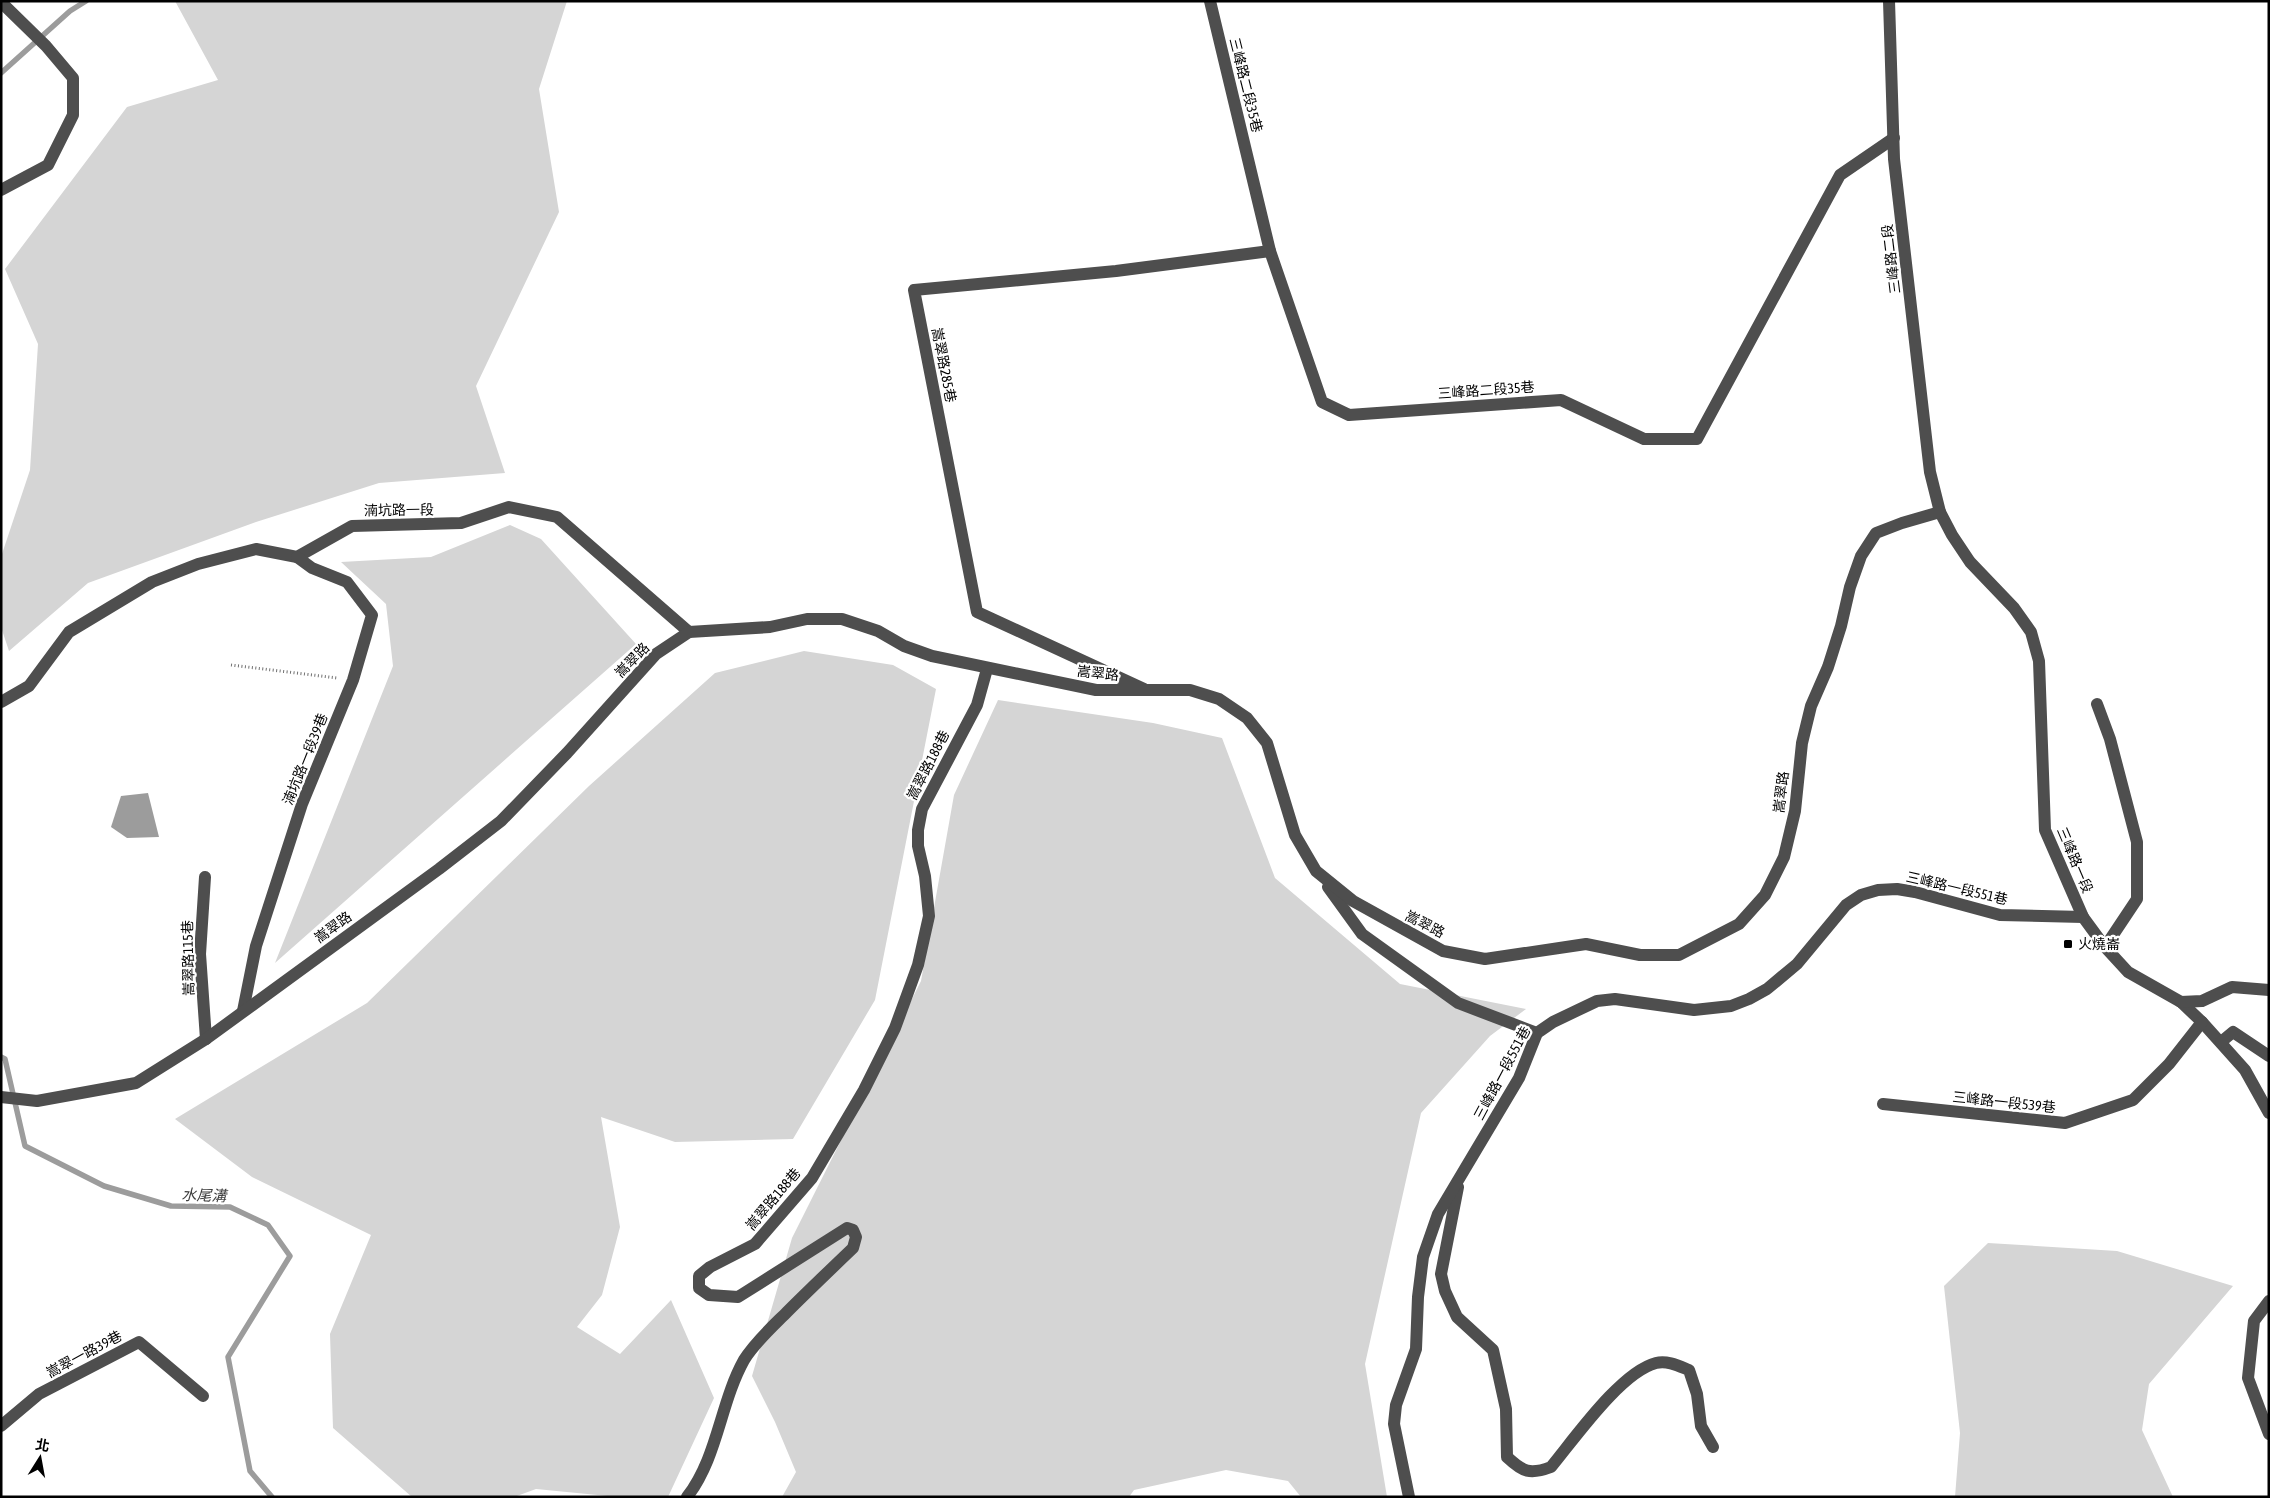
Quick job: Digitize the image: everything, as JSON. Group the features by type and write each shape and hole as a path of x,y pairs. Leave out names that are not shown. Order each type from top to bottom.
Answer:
{"street":[{"name":"三峰路二段35巷","path":"1210,1 1270,251 1322,402 1349,415 1561,400 1644,439 1697,439 1840,175 1894,138"},
{"name":"三峰路二段","path":"1889,1 1894,159 1930,472 1940,512"},
{"path":"1,2 46,46 73,78 73,115 48,165 1,190"},
{"name":"嵩翠路285巷","path":"1149,691 977,612 914,290 1116,271 1270,251"},
{"name":"湳坑路一段","path":"297,557 352,526 461,523 509,507 557,517 689,632"},
{"name":"嵩翠路","path":"2,1098 37,1101 136,1083 206,1038 439,869 501,821 567,753 656,654 689,632 770,627 807,619 842,619 878,631 904,646 932,656 1096,690 1190,690 1219,699 1246,718 1267,743 1295,835 1316,871 1353,901 1392,925 1444,951 1485,959 1586,944 1640,955 1679,955 1739,924 1765,895 1784,857 1795,811 1802,743 1811,706 1828,667 1841,626 1850,587 1861,556 1876,533 1940,512"},
{"name":"三峰路一段","path":"1940,512 1970,562 2014,608 2031,632 2039,661 2045,830 2083,917 2105,947 2128,972 2181,1002 2202,1022 2245,1070 2269,1113"},
{"path":"1,702 30,686 68,632 152,582 198,564 256,549 297,557"},
{"name":"湳坑路一段39巷","path":"243,1011 256,946 302,804 353,680 372,615 347,582 312,568 297,557"},
{"name":"嵩翠路188巷","path":"687,1497 694,1488 718,1433 730,1394 745,1359 769,1330 853,1248 856,1237 853,1230 847,1228 738,1297 709,1295 699,1288 699,1276 755,1244 812,1178 864,1090 895,1028 918,965 929,916 925,876 918,846 918,830 922,810 927,797 977,706 988,669"},
{"path":"2097,704 2110,738 2137,842 2137,899 2105,947"},
{"path":"1316,871 1362,934 1378,946 1458,1003 1537,1033"},
{"name":"嵩翠路115巷","path":"204,877 200,954 206,1038"},
{"name":"三峰路一段551巷","path":"1409,1497 1396,1443 1394,1424 1396,1406 1416,1349 1418,1297 1423,1257 1438,1214 1519,1078 1537,1033 1553,1022 1597,1001 1615,999 1694,1010 1731,1006 1749,999 1767,989 1797,964 1846,905 1861,895 1878,890 1897,889 1915,892 2000,915 2083,917"},
{"path":"2181,1002 2202,1001 2232,987 2265,988 2269,990"},
{"name":"三峰路一段539巷","path":"1883,1104 2065,1123 2133,1100 2168,1064 2202,1022"},
{"path":"2220,1042 2233,1032 2269,1056"},
{"path":"1460,1177 1441,1274 1445,1291 1457,1317 1493,1350 1506,1409 1507,1458 1520,1469 1537,1473 1551,1467 1619,1386 1640,1369 1658,1362 1672,1363 1689,1370 1697,1394 1701,1426 1713,1447"},
{"path":"2269,1301 2254,1321 2248,1378 2269,1434"},
{"name":"嵩翠一路39巷","path":"1,1426 39,1394 139,1342 203,1396"}],"path":[{"path":"231,665 353,680"}],"shaded area":[{"path":"175,1 567,1 539,89 559,212 476,386 505,473 379,483 256,522 88,583 9,651 1,627 1,557 30,470 38,344 5,269 127,107 218,80"},
{"path":"510,525 541,539 636,644 275,963 393,666 386,604 341,562 431,557"},
{"path":"804,651 893,665 936,689 875,1000 793,1139 675,1142 601,1117 620,1227 602,1295 577,1327 620,1354 671,1300 714,1398 668,1497 618,1497 536,1489 514,1497 412,1497 333,1428 330,1334 371,1235 252,1177 175,1119 367,1003 589,786 715,673"},
{"path":"998,700 1153,723 1222,738 1275,878 1400,984 1526,1009 1490,1036 1421,1113 1365,1364 1387,1497 1301,1497 1288,1481 1226,1470 1134,1490 1129,1497 782,1497 796,1472 775,1422 752,1376 792,1238 921,981 954,795"},
{"path":"148,793 159,837 127,838 111,827 121,796"},
{"path":"1988,1243 2117,1251 2233,1286 2149,1384 2142,1430 2173,1497 1955,1497 1960,1433 1944,1286"}],"waterway":[{"name":"水尾溝","path":"1,73 70,11 86,1"},
{"name":"水尾溝","path":"1,1057 5,1059 25,1146 104,1186 171,1206 230,1207 268,1225 290,1256 228,1357 250,1471 272,1497"}],"place":[{"name":"火燒崙","path":"2068,944"}]}
